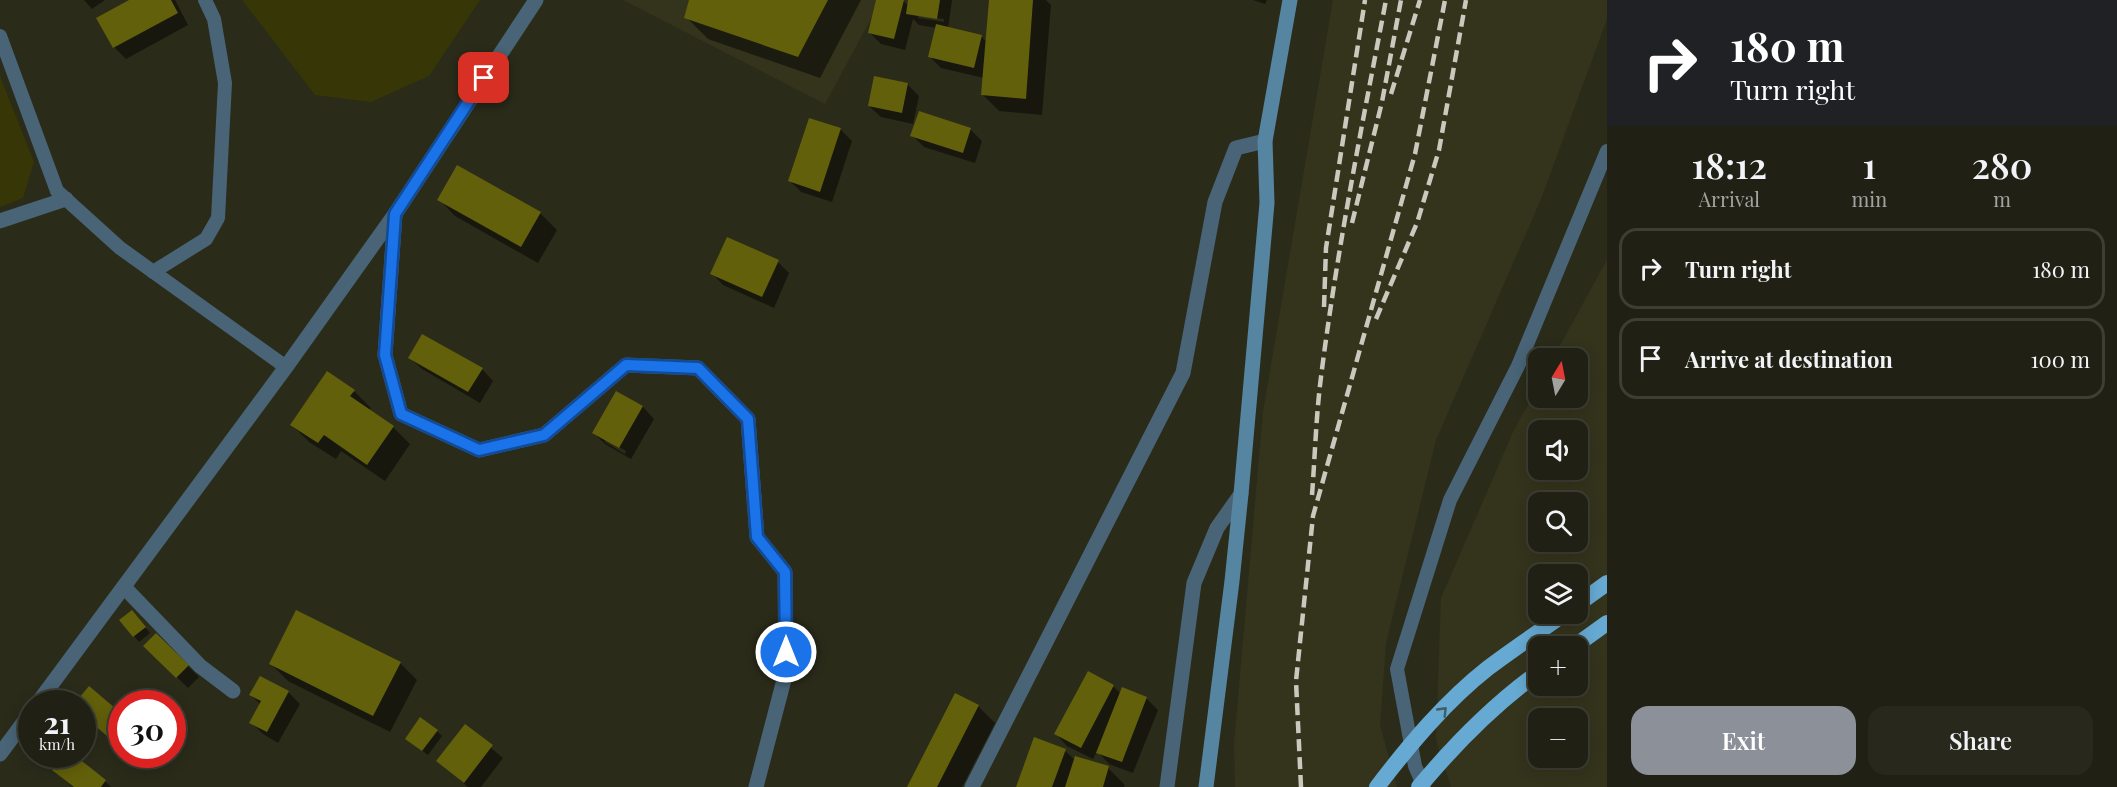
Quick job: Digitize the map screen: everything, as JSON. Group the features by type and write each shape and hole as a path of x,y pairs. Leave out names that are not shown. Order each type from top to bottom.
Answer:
{"highway":[{"path":"1588,597 1607,583"},
{"path":"1588,637 1607,623"},
{"path":"1377,787 1423,731 1454,699 1487,668 1550,624"},
{"path":"1419,787 1477,722 1508,694 1528,680"}],"main road":[{"path":"1206,787 1232,581 1267,202 1265,141 1290,0"}],"street":[{"path":"47,690 286,367 395,214 536,0"},
{"path":"972,787 1183,373 1215,201 1230,161 1236,148 1265,141"},
{"path":"0,220 66,199"},
{"path":"395,214 385,355 401,414 479,450 544,435 626,365 698,368 748,419 757,537 785,572 786,672 756,787"},
{"path":"1167,787 1194,583 1217,528 1240,494"},
{"path":"124,587 200,666 233,692"},
{"path":"0,754 18,730"}],"lane":[{"path":"153,272 206,238 218,218 225,83 214,19 205,0"},
{"path":"0,36 57,191 120,248 286,367"},
{"path":"1424,787 1416,766 1397,669 1450,500 1518,366 1607,151"}],"shaded area":[{"path":"242,0 480,0 429,76 371,102 315,95"},
{"path":"623,0 881,0 825,104"},
{"path":"1333,0 1607,0 1607,19 1541,199 1436,440 1386,643 1380,725 1397,787 1235,787 1234,744 1263,412"},
{"path":"0,76 34,162 23,198 0,207"},
{"path":"1607,260 1607,787 1451,787 1436,740 1441,598 1514,430 1528,405 1528,408 1588,408 1588,348 1559,348"}],"building":[{"path":"129,0 171,0 178,13 113,48 96,18"},
{"path":"689,0 828,0 798,57 684,18"},
{"path":"876,0 904,0 894,39 868,33"},
{"path":"908,0 940,0 937,19 906,14"},
{"path":"989,0 1033,0 1026,99 981,95"},
{"path":"936,24 982,35 974,68 928,57"},
{"path":"874,76 908,83 902,113 868,106"},
{"path":"919,111 971,128 963,153 910,136"},
{"path":"809,118 841,128 820,192 788,181"},
{"path":"457,165 541,212 521,247 437,200"},
{"path":"727,237 779,260 762,297 710,274"},
{"path":"422,334 483,368 468,392 408,358"},
{"path":"327,371 355,390 350,396 394,426 367,465 324,435 318,443 290,425"},
{"path":"616,391 643,406 619,448 592,433"},
{"path":"132,610 146,627 133,637 119,620"},
{"path":"296,610 401,662 373,716 269,664"},
{"path":"156,633 189,665 176,678 143,646"},
{"path":"1088,671 1114,685 1081,748 1054,734"},
{"path":"260,676 289,691 267,732 249,723 261,701 249,695"},
{"path":"1122,687 1147,697 1122,762 1096,753"},
{"path":"96,692 108,702 107,736 96,727"},
{"path":"955,693 979,705 937,787 907,787"},
{"path":"420,717 438,730 422,751 405,739"},
{"path":"465,724 493,745 464,783 436,761"},
{"path":"1034,737 1066,749 1052,787 1016,787"},
{"path":"1075,756 1109,766 1103,787 1065,787"},
{"path":"54,768 91,768 106,780 101,787 74,787 52,770"}],"railway":[{"path":"1324,307 1326,248 1365,0"},
{"path":"1312,495 1318,406 1327,329 1350,188 1386,0"},
{"path":"1352,223 1382,102 1401,0"},
{"path":"1391,94 1420,0"},
{"path":"1301,787 1296,681 1313,516 1415,154 1445,0"},
{"path":"1376,319 1417,223 1439,150 1466,0"}],"route":[{"path":"484,78 395,214 385,355 401,414 479,450 544,435 626,365 698,368 748,419 757,537 785,572 786,652"}]}
